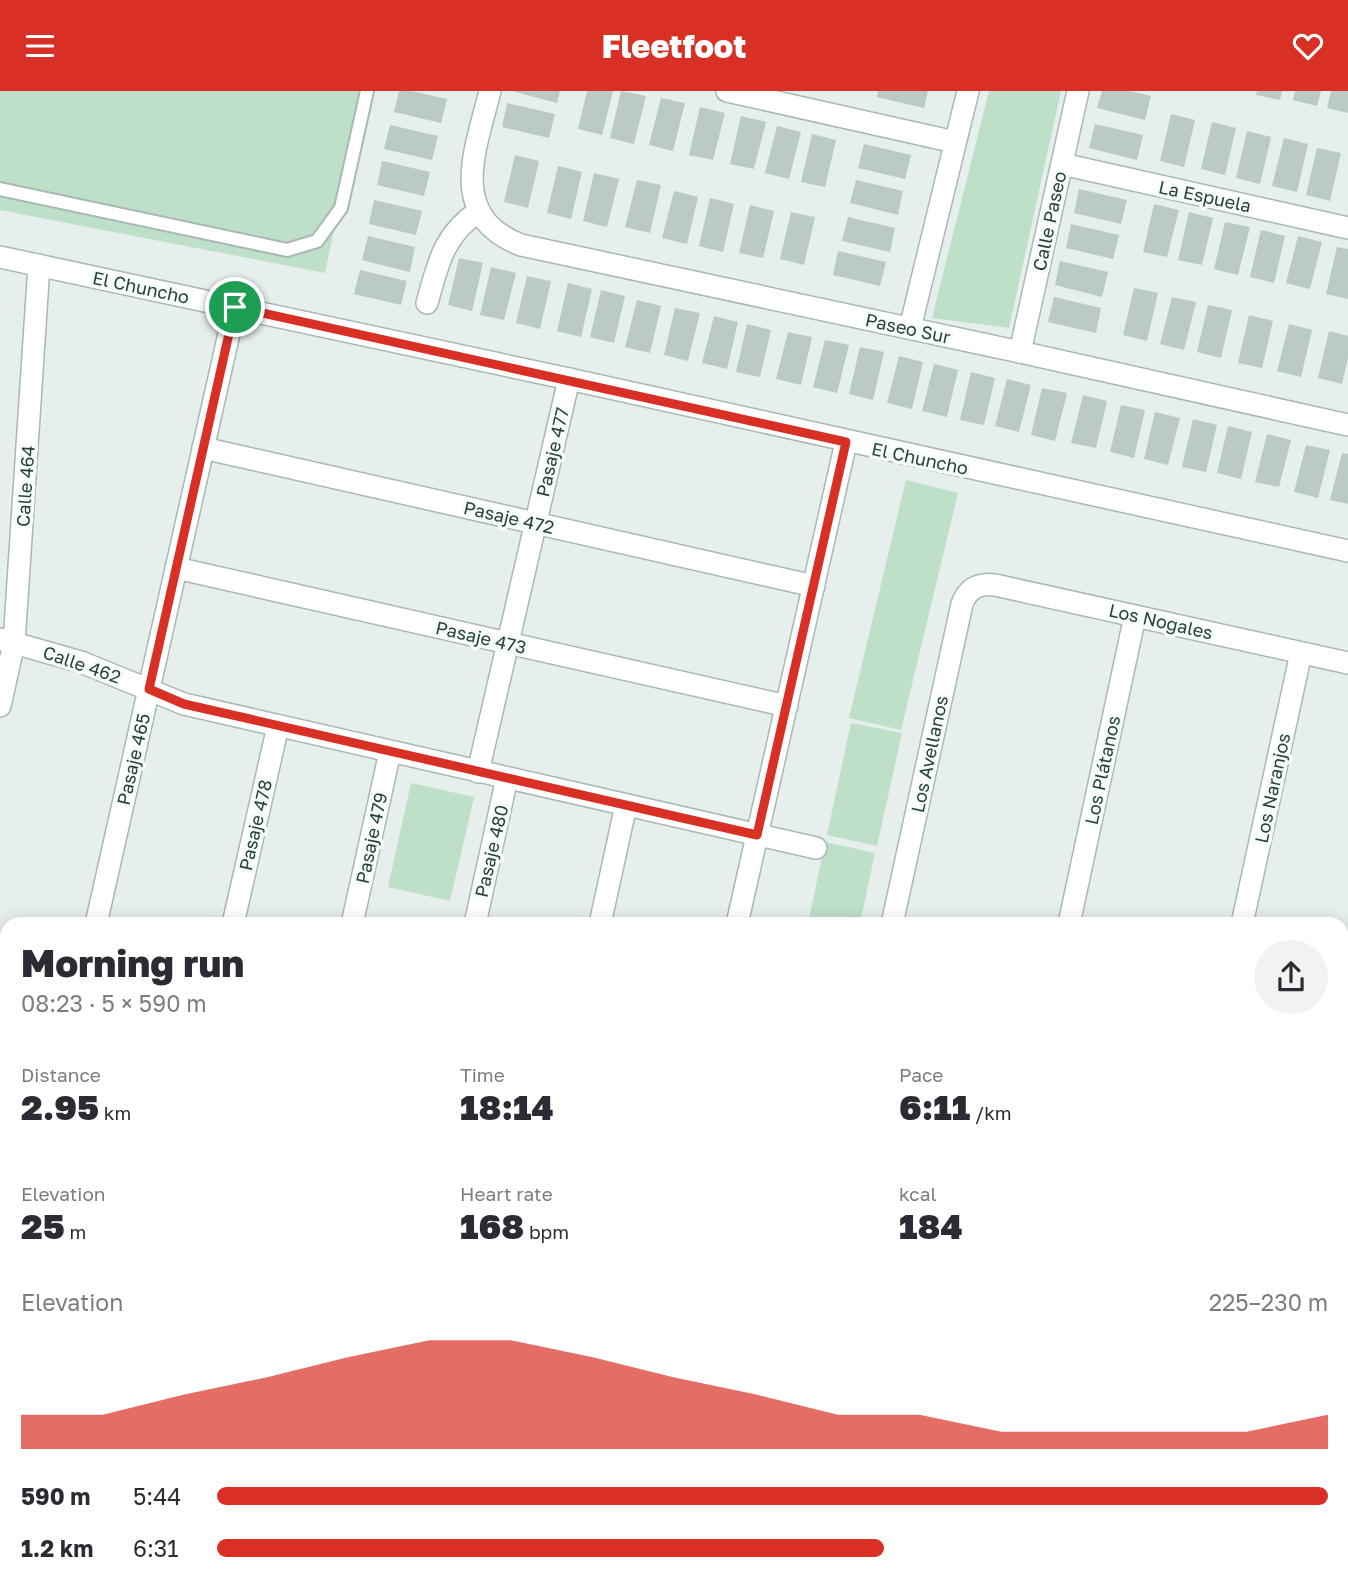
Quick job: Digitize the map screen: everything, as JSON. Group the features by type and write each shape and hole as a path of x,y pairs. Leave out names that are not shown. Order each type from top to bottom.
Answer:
{"street":[{"path":"427,303 446,243 466,220 479,211 474,200 471,177 490,91"},
{"path":"727,91 955,142"},
{"path":"910,328 968,91"},
{"name":"Calle Paseo","path":"1020,352 1078,91"},
{"name":"La Espuela","path":"1062,164 1348,227"},
{"name":"Paseo Sur","path":"479,211 496,232 521,245 1348,425"},
{"name":"El Chuncho","path":"0,257 1348,551"},
{"name":"Calle 464","path":"0,706 39,265"},
{"name":"Pasaje 465","path":"98,917 235,307"},
{"name":"Pasaje 477","path":"478,772 569,379"},
{"path":"739,917 846,442"},
{"name":"Pasaje 472","path":"203,448 814,586"},
{"name":"Pasaje 473","path":"176,568 786,706"},
{"name":"Los Nogales","path":"974,587 995,585 1348,663"},
{"name":"Los Avellanos","path":"894,917 962,604 974,587"},
{"name":"Los Plátanos","path":"1070,917 1135,616"},
{"name":"Calle 462","path":"7,641 81,662 184,704 816,848"},
{"name":"Los Naranjos","path":"1244,917 1301,653"},
{"name":"Pasaje 478","path":"235,917 278,726"},
{"name":"Pasaje 479","path":"354,917 390,751"},
{"name":"Pasaje 480","path":"477,917 507,778"},
{"path":"602,917 626,805"}],"lane":[{"path":"0,189 287,250 317,241 341,208 367,91"}],"green space":[{"path":"0,91 363,91 325,273 0,210"},
{"path":"989,91 1061,91 1009,328 932,318"},
{"path":"906,480 958,493 901,730 849,718"},
{"path":"851,723 902,733 877,846 827,835"},
{"path":"411,783 474,797 450,901 388,887"},
{"path":"825,842 875,853 861,917 809,917"}],"building":[{"path":"399,91 412,91 447,99 441,123 394,112"},
{"path":"512,91 560,91 557,103"},
{"path":"587,91 613,91 602,135 578,129"},
{"path":"621,91 646,96 634,144 610,138"},
{"path":"878,91 928,91 924,108 877,97"},
{"path":"1102,91 1130,91 1151,96 1145,120 1097,108"},
{"path":"1257,91 1282,91 1280,100 1256,95"},
{"path":"1295,91 1321,91 1317,106 1293,100"},
{"path":"1331,91 1348,91 1348,113 1327,108"},
{"path":"661,98 685,103 673,151 649,145"},
{"path":"507,103 555,114 549,138 502,127"},
{"path":"700,107 725,113 713,160 689,155"},
{"path":"1171,114 1195,120 1184,167 1160,161"},
{"path":"741,116 766,122 754,169 730,164"},
{"path":"1212,122 1236,128 1225,175 1201,169"},
{"path":"1095,124 1143,135 1137,160 1089,148"},
{"path":"390,125 438,136 432,160 384,149"},
{"path":"777,126 801,132 789,179 765,173"},
{"path":"1247,131 1271,137 1260,184 1236,178"},
{"path":"812,134 836,140 825,187 801,182"},
{"path":"1284,138 1308,144 1297,192 1272,186"},
{"path":"864,144 911,155 905,179 858,168"},
{"path":"1317,148 1341,153 1330,201 1306,195"},
{"path":"515,155 539,161 528,208 504,202"},
{"path":"382,161 430,172 424,196 377,185"},
{"path":"558,166 582,172 571,219 547,213"},
{"path":"594,173 619,179 607,227 583,221"},
{"path":"637,180 661,185 650,233 625,227"},
{"path":"856,180 903,191 898,215 850,203"},
{"path":"1079,189 1127,200 1121,224 1074,213"},
{"path":"674,191 698,197 687,244 662,238"},
{"path":"710,198 734,204 723,252 699,246"},
{"path":"374,200 422,211 416,235 369,224"},
{"path":"1154,204 1179,210 1167,257 1143,252"},
{"path":"750,205 774,211 763,258 739,253"},
{"path":"791,212 815,217 804,265 780,259"},
{"path":"1189,212 1213,218 1202,265 1178,260"},
{"path":"848,217 895,228 890,252 842,241"},
{"path":"1225,222 1250,227 1238,275 1214,269"},
{"path":"1071,224 1119,235 1113,259 1066,248"},
{"path":"1261,230 1285,236 1274,283 1250,277"},
{"path":"368,236 415,247 410,272 362,260"},
{"path":"1298,236 1322,242 1310,289 1286,283"},
{"path":"1337,247 1348,249 1348,299 1326,294"},
{"path":"838,251 886,262 880,286 833,275"},
{"path":"459,258 483,263 472,311 448,305"},
{"path":"1060,261 1108,272 1102,297 1055,285"},
{"path":"491,267 516,273 504,320 480,315"},
{"path":"360,270 407,281 401,305 354,294"},
{"path":"527,276 551,281 540,329 516,323"},
{"path":"568,283 592,289 581,337 557,331"},
{"path":"1134,288 1158,293 1147,341 1123,335"},
{"path":"601,290 625,296 614,343 590,337"},
{"path":"1054,297 1101,308 1096,333 1048,322"},
{"path":"1172,297 1196,302 1184,350 1160,344"},
{"path":"637,300 661,306 650,353 625,347"},
{"path":"1208,305 1232,310 1221,358 1197,352"},
{"path":"675,308 700,313 688,361 664,355"},
{"path":"1249,315 1273,321 1262,368 1238,363"},
{"path":"714,316 738,322 727,369 702,363"},
{"path":"747,324 771,330 760,377 736,372"},
{"path":"1289,324 1312,330 1301,377 1277,371"},
{"path":"1329,331 1348,336 1348,358 1342,384 1318,378"},
{"path":"788,332 812,337 801,385 776,379"},
{"path":"825,340 849,345 837,393 813,387"},
{"path":"860,347 884,352 873,400 849,394"},
{"path":"899,356 923,362 912,409 887,403"},
{"path":"934,364 958,370 947,417 922,411"},
{"path":"971,372 995,378 984,425 960,420"},
{"path":"1007,379 1031,385 1019,432 995,426"},
{"path":"1042,388 1067,393 1055,441 1031,435"},
{"path":"1083,395 1107,401 1096,448 1071,443"},
{"path":"1121,405 1145,410 1134,458 1110,452"},
{"path":"1155,412 1180,418 1168,465 1144,459"},
{"path":"1193,419 1217,425 1206,472 1182,467"},
{"path":"1228,426 1252,432 1241,479 1217,473"},
{"path":"1267,434 1291,440 1279,487 1255,482"},
{"path":"1306,445 1330,450 1318,498 1294,492"},
{"path":"1342,453 1348,454 1348,504 1330,500"}],"route":[{"path":"235,307 846,442 757,835 184,704 149,689 235,307"}]}
